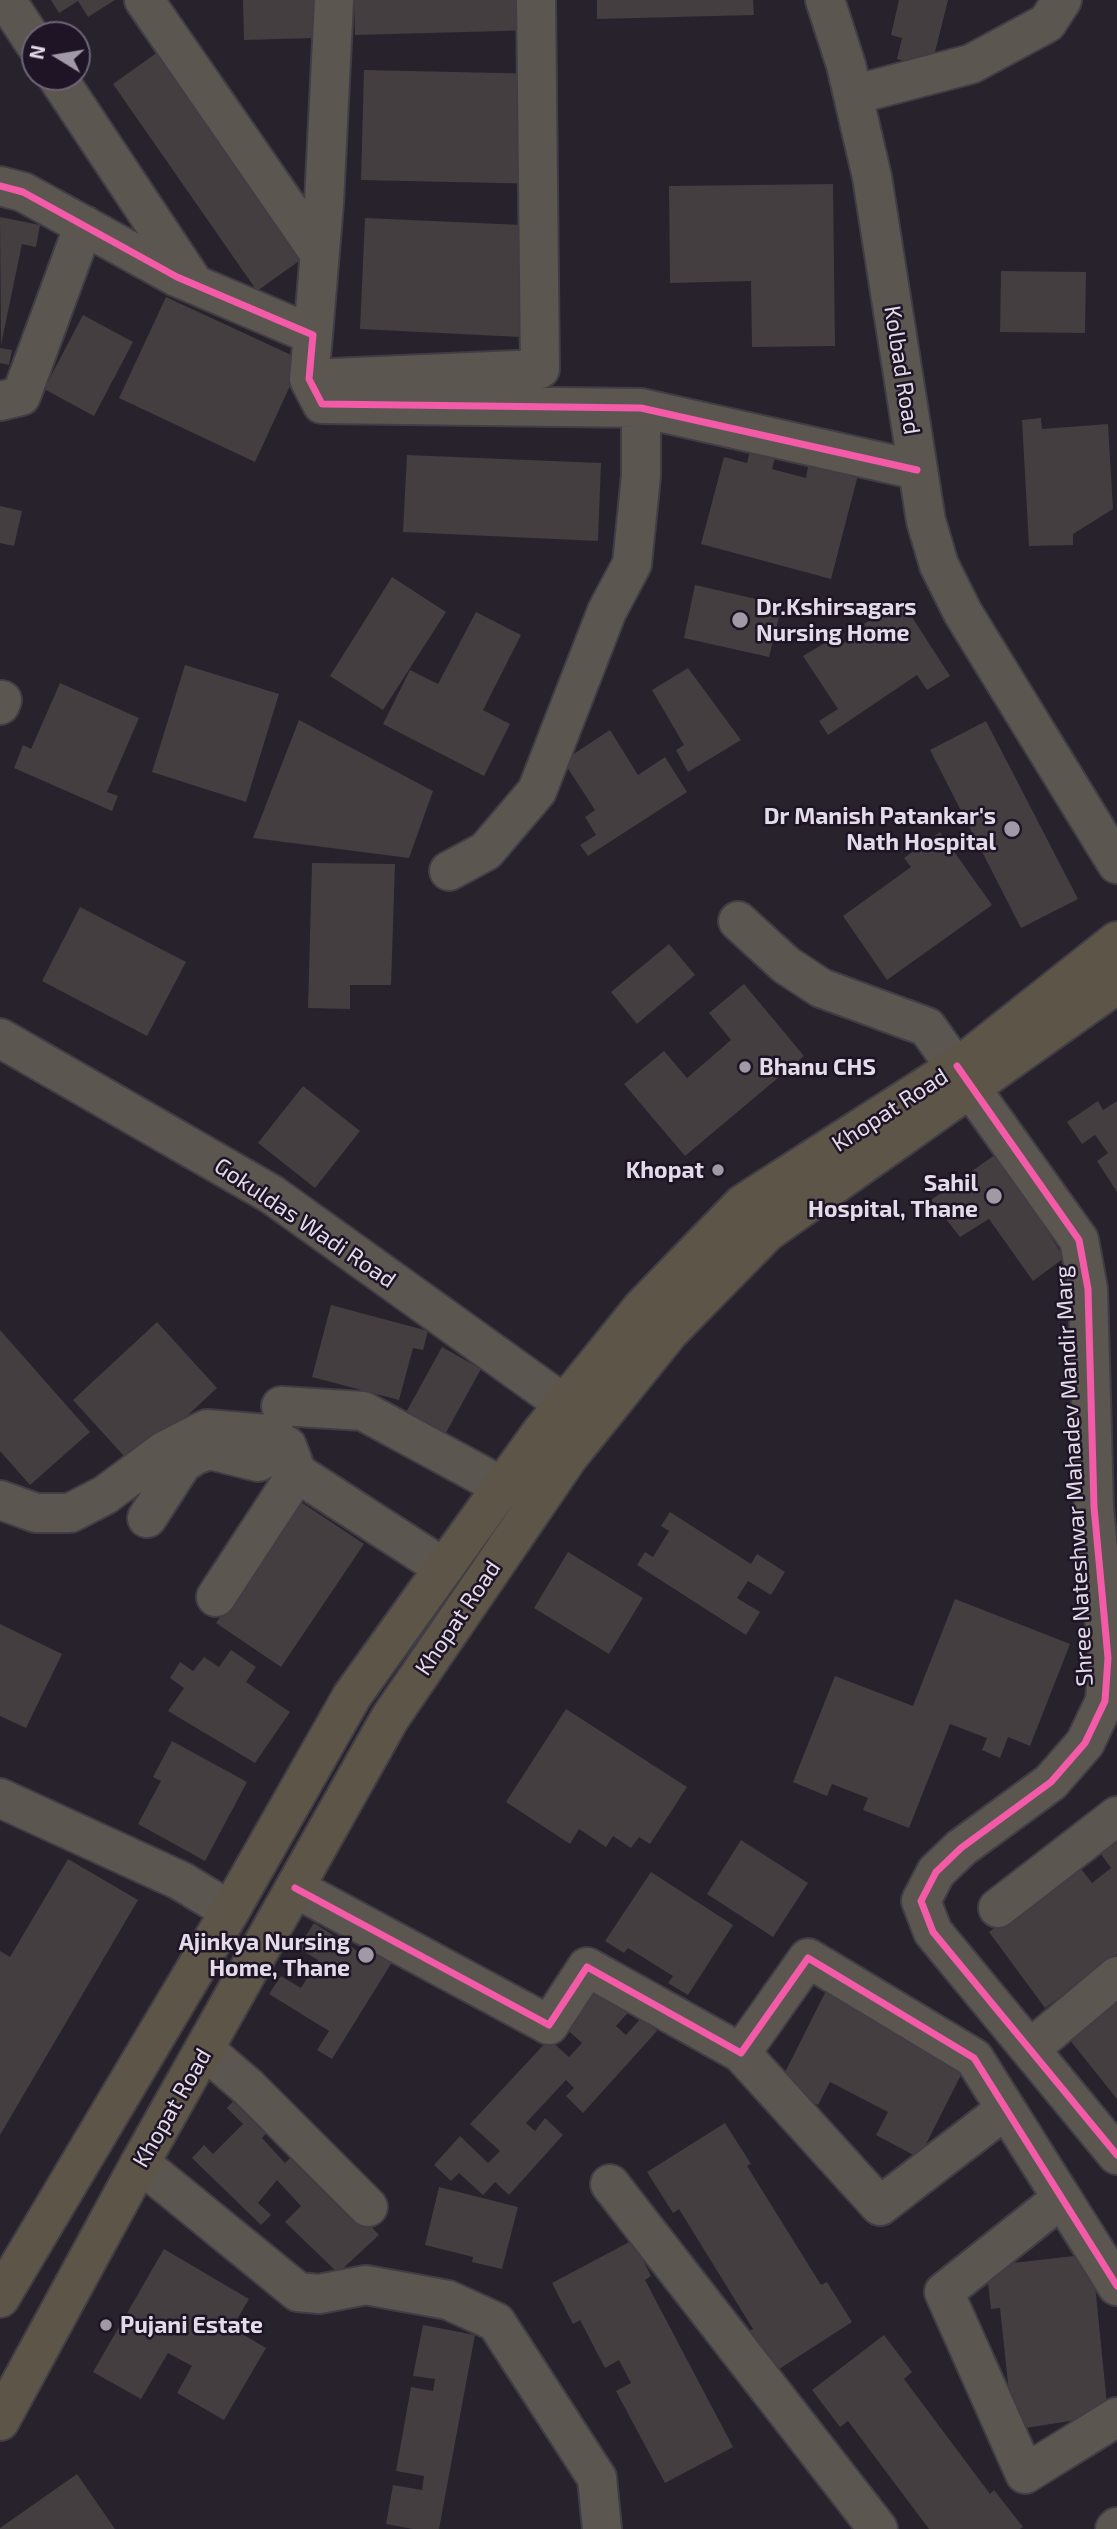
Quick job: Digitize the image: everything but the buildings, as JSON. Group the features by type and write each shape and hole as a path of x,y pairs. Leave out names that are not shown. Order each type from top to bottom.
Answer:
{"main road":[{"name":"Khopat Road","path":"0,2421 147,2151 390,1718 554,1478 669,1332 767,1232 965,1075 1117,941"},
{"name":"Khopat Road","path":"0,2298 10,2257 230,1911 352,1696 564,1404 642,1308 743,1204 1117,984"},
{"path":"286,1811 327,1832"}],"street":[{"path":"6,0 21,23"},
{"path":"144,0 319,253"},
{"path":"334,0 309,379 322,404 641,408 917,470"},
{"path":"309,379 540,369 536,0"},
{"name":"Kolbad Road","path":"825,0 853,95 872,177 917,470 926,521 939,565 963,613 1117,864"},
{"path":"853,95 971,64 1047,23 1062,0"},
{"path":"66,91 195,285"},
{"path":"0,186 23,192 195,285 313,335"},
{"path":"0,401 21,396 84,225"},
{"path":"449,871 486,851 537,791 607,611 632,564 641,477 641,408"},
{"name":"Shree Nateshwar Mahadev Mandir Marg","path":"738,921 786,965 821,988 928,1027 965,1075 1079,1240 1088,1289 1094,1507 1111,1712 1051,1782 961,1848 936,1871 921,1901 933,1933 1117,2153"},
{"name":"Gokuldas Wadi Road","path":"0,1038 271,1195 564,1404"},
{"path":"0,1500 36,1513 70,1513 105,1495 164,1451 207,1429 267,1434 279,1422 363,1411 503,1487"},
{"path":"279,1422 297,1473 444,1568"},
{"path":"147,1518 182,1464 195,1455 210,1451 258,1462 266,1458 279,1422"},
{"path":"216,1597 297,1473"},
{"path":"0,1798 181,1881 230,1911"},
{"path":"998,1908 1117,1816"},
{"path":"295,1888 549,2025 587,1967 741,2053 880,2206 1006,2109"},
{"path":"741,2053 807,1958 974,2059 1117,2286"},
{"path":"1030,2049 1117,1976"},
{"path":"205,2050 248,2087 368,2207"},
{"path":"147,2151 244,2228"},
{"path":"147,2151 298,2292 319,2294 366,2285 448,2300 496,2322 597,2478 602,2529"},
{"path":"610,2184 878,2529"},
{"path":"1062,2198 944,2292 1025,2474 1117,2417"}],"cycle path":[{"path":"0,186 23,192 177,277 313,335 309,379 322,404 641,408 917,470"},
{"path":"957,1066 1079,1240 1088,1289 1094,1507 1108,1658 1105,1701 1085,1743 1051,1782 961,1848 936,1872 921,1901 933,1932 1117,2155"},
{"path":"295,1888 549,2025 587,1967 741,2053 808,1958 974,2058 1117,2286"}],"place":[{"name":"Dr.Kshirsagars Nursing Home","path":"740,620"},
{"name":"Dr Manish Patankar's Nath Hospital","path":"1012,829"},
{"name":"Bhanu CHS","path":"745,1067"},
{"name":"Khopat","path":"718,1170"},
{"name":"Sahil Hospital, Thane","path":"994,1196"},
{"name":"Ajinkya Nursing Home, Thane","path":"366,1955"},
{"name":"Pujani Estate","path":"106,2325"}]}
